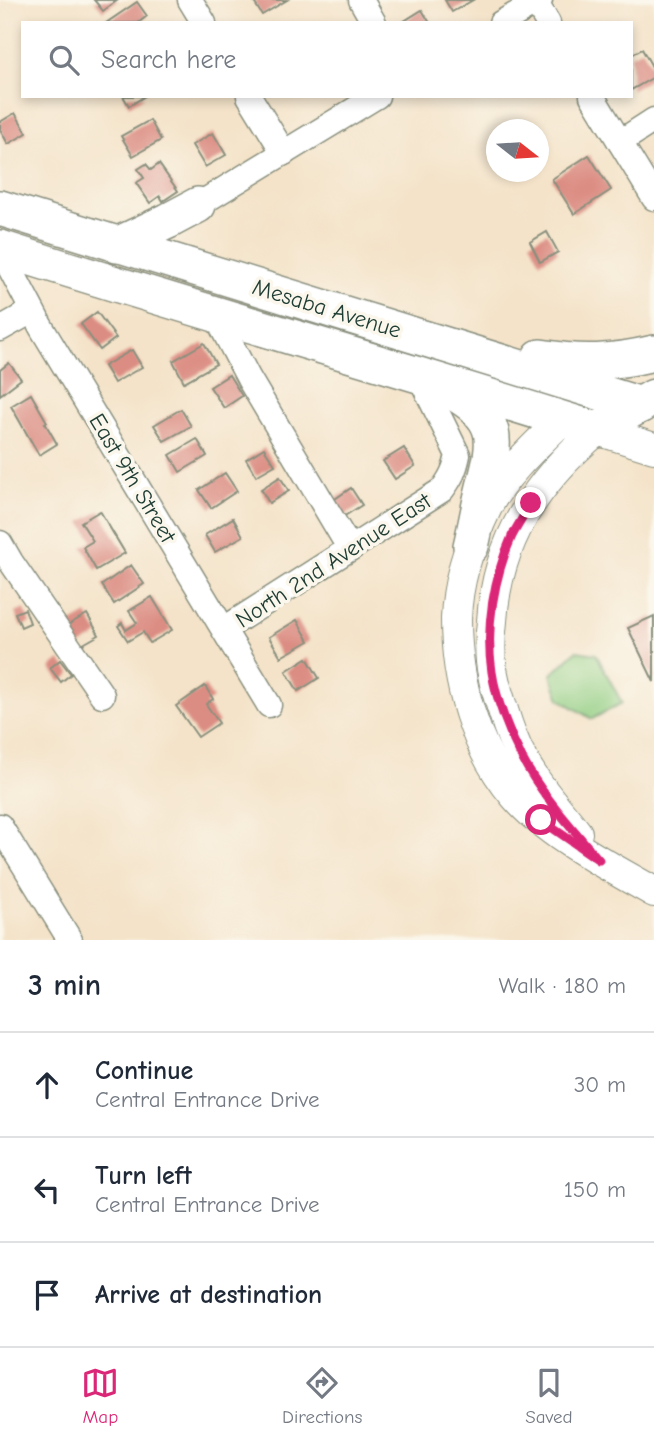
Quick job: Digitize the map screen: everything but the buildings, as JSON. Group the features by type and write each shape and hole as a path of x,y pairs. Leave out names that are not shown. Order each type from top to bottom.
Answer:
{"highway":[{"path":"117,244 198,205"},
{"name":"Mesaba Avenue","path":"0,208 604,394 650,404"},
{"name":"Mesaba Avenue","path":"0,248 597,430"},
{"path":"421,337 582,362 607,362 654,353"},
{"path":"563,419 654,363"},
{"path":"425,377 474,405 488,422 492,433 492,459 471,545"},
{"path":"597,430 650,404"}],"main road":[{"path":"563,419 510,474 488,505 471,545 456,617 459,663 466,700 478,737 494,768 516,797 551,828 654,892"},
{"path":"597,430 551,474 512,536 500,569 493,603 490,640 492,672 498,694 523,760 549,799 599,860"},
{"name":"Mesaba Avenue","path":"597,430 654,448"}],"street":[{"path":"190,0 203,21"},
{"path":"361,0 373,21"},
{"path":"505,21 539,6"},
{"path":"250,98 284,153"},
{"path":"198,205 374,98"},
{"path":"593,98 654,198"},
{"path":"620,142 654,120"},
{"name":"East 9th Street","path":"0,248 32,311 269,705"},
{"path":"0,329 32,311"},
{"path":"215,314 249,379 350,549"},
{"name":"North 2nd Avenue East","path":"224,629 442,490 452,478 458,455 425,377"},
{"path":"0,543 102,695"},
{"path":"0,825 71,940"}],"green space":[{"path":"576,651 596,654 622,703 592,719 560,699 551,675"}],"route":[{"path":"531,503 512,536 500,569 493,603 490,640 492,672 510,731 523,760 549,799 599,860 541,820"}]}
